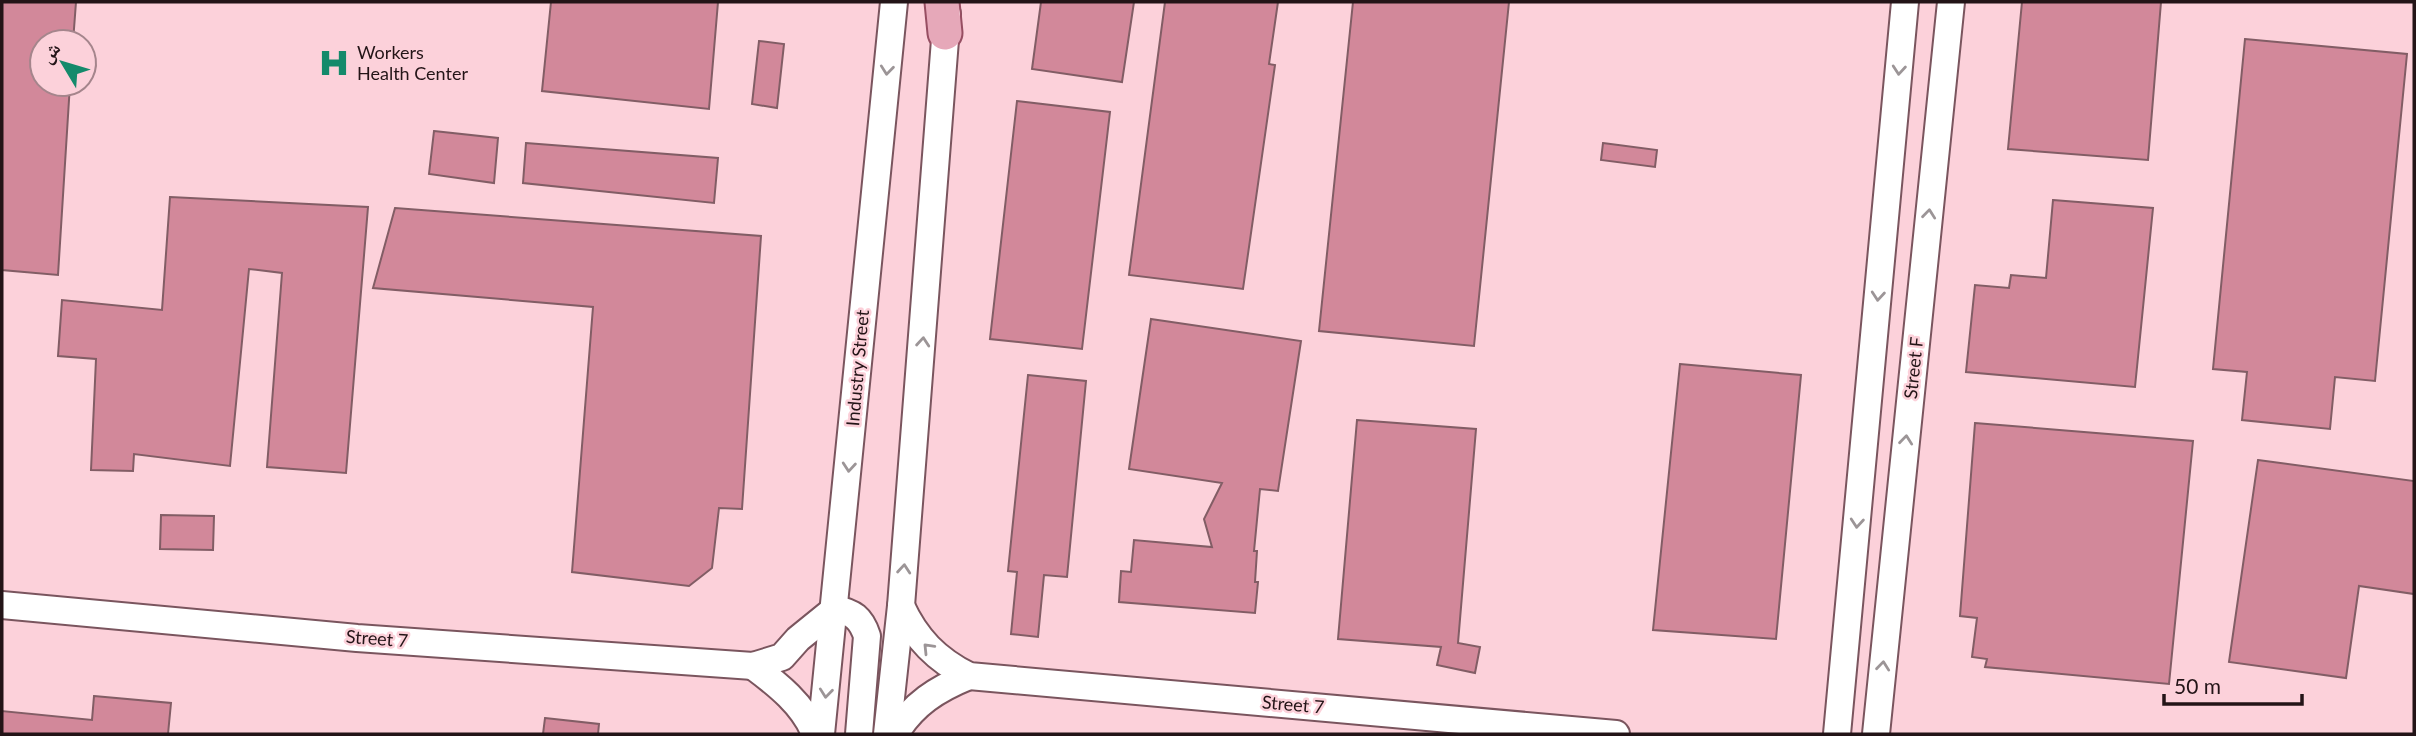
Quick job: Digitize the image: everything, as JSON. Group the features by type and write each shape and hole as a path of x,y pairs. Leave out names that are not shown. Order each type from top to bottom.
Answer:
{"street":[{"name":"Industry Street","path":"821,734 894,2"},
{"path":"1837,734 1905,2"},
{"name":"Street F","path":"1876,734 1951,2"},
{"path":"887,734 901,606 936,175 945,12"},
{"name":"Street 7","path":"2,605 357,638 753,666 782,657 797,639 835,609"},
{"name":"Street 7","path":"901,606 910,624 935,655 970,676 1616,734"},
{"path":"835,609 855,615 863,623 867,636 859,734"},
{"path":"753,666 792,699 810,721 815,734"},
{"name":"Street 7","path":"895,734 904,718 923,700 944,686 970,676"}],"building":[{"path":"2,2 76,2 74,28 28,28 28,98 69,98 58,275 2,270"},
{"path":"551,2 718,2 709,109 542,91"},
{"path":"1041,2 1134,2 1122,82 1032,69"},
{"path":"1165,2 1278,2 1269,64 1275,65 1243,289 1129,275"},
{"path":"1353,2 1509,2 1474,346 1319,331"},
{"path":"2022,2 2161,2 2148,160 2008,149"},
{"path":"2245,39 2407,54 2375,381 2335,377 2330,429 2242,420 2247,372 2213,369"},
{"path":"759,41 784,44 777,108 752,104"},
{"path":"1017,101 1110,112 1082,349 990,339"},
{"path":"434,131 498,138 494,183 429,174"},
{"path":"526,143 718,158 714,203 523,183"},
{"path":"1603,143 1657,150 1655,167 1601,160"},
{"path":"170,197 368,207 346,473 267,467 282,273 249,269 230,466 134,454 133,471 91,470 96,359 58,356 62,300 162,310"},
{"path":"2053,200 2153,208 2135,387 1966,372 1975,285 2009,288 2011,275 2046,278"},
{"path":"395,208 761,236 742,509 719,508 712,568 689,586 572,572 593,307 373,288"},
{"path":"1151,319 1301,341 1278,491 1260,489 1254,551 1257,551 1255,582 1258,582 1255,613 1119,602 1121,571 1131,572 1134,540 1212,547 1204,519 1222,483 1129,469"},
{"path":"1680,364 1801,375 1776,639 1653,630"},
{"path":"1028,375 1086,381 1067,577 1044,575 1038,637 1011,634 1017,572 1008,571"},
{"path":"1357,420 1476,429 1458,643 1480,647 1475,673 1437,665 1441,647 1338,639"},
{"path":"1975,423 2193,441 2169,684 1985,667 1987,659 1972,657 1977,618 1960,616"},
{"path":"2258,460 2414,481 2414,594 2359,586 2346,678 2229,662"},
{"path":"161,515 214,516 213,550 160,549"},
{"path":"94,696 171,703 168,734 2,734 2,711 92,720"},
{"path":"545,718 599,724 598,734 543,734"}],"place":[{"name":"Workers Health Center","path":"334,63"}]}
